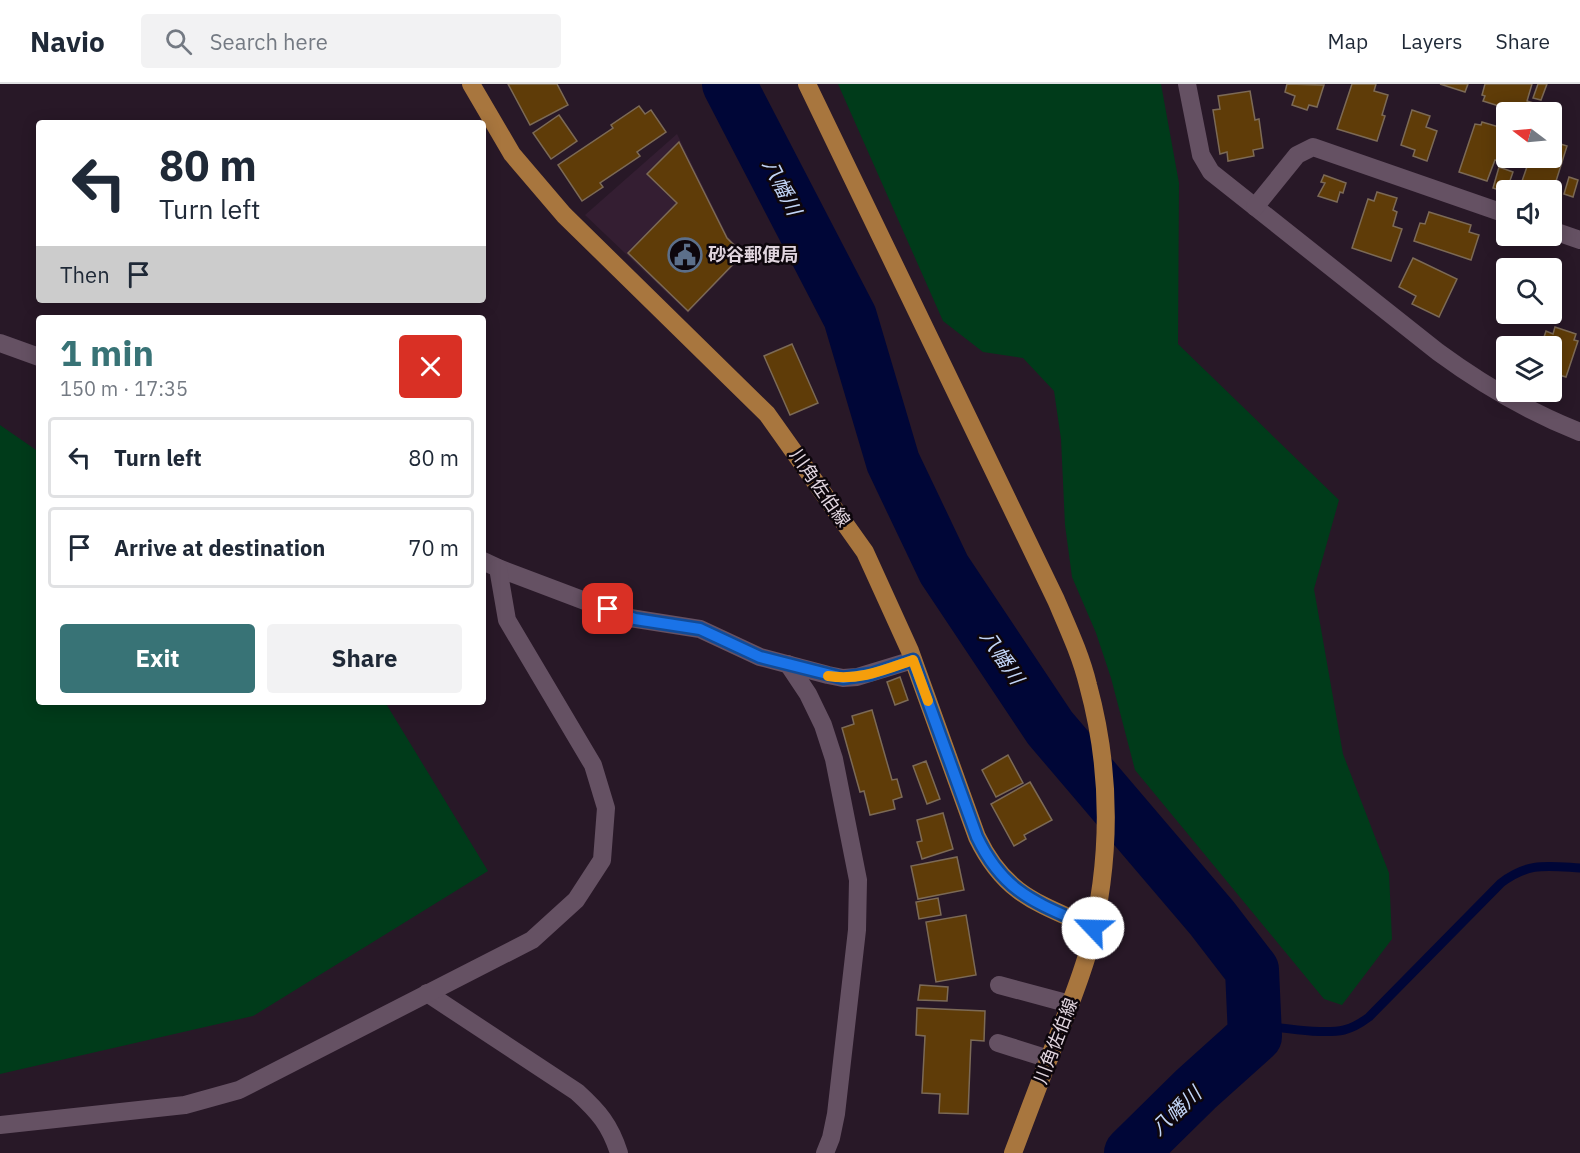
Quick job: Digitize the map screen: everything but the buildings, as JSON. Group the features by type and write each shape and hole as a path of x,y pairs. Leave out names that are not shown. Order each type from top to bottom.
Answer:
{"main road":[{"name":"川角佐伯線","path":"471,84 512,154 564,215 767,414 865,552 913,660 977,837 987,858 1002,877 1019,892 1093,928"},
{"name":"川角佐伯線","path":"807,84 1056,600 1074,641 1098,728 1104,773 1106,819 1104,862 1093,928 1088,953 1070,1005 1013,1153"}],"street":[{"path":"1186,84 1203,162 1211,172 1474,378 1512,401 1580,432"},
{"path":"1255,207 1297,155 1313,147 1496,211"},
{"path":"1562,234 1580,240"},
{"path":"0,343 36,356"},
{"path":"490,565 630,618 700,629 760,657 843,678 871,674 913,660"},
{"path":"0,1125 185,1105 239,1090 532,940 576,900 602,860 606,808 592,765 507,620 490,565"},
{"path":"788,664 808,694 823,725 834,759 858,880 857,930 836,1114 825,1153"},
{"path":"999,985 1070,1005"},
{"path":"427,993 578,1092 597,1110 612,1132 619,1153"},
{"path":"998,1043 1049,1059"}],"shaded area":[{"path":"677,134 728,237 745,254 688,313 585,215"}],"green space":[{"path":"838,84 1161,84 1179,183 1178,344 1339,500 1314,589 1343,754 1389,873 1392,939 1342,1005 1324,999 1135,770 1111,678 1096,633 1072,577 1065,525 1061,439 1054,391 1023,358 983,352 943,321"},
{"path":"0,425 36,450 36,705 387,705 488,871 253,1016 0,1074"}],"waterway":[{"name":"八幡川","path":"729,84 850,317 893,462 944,569 1050,728 1212,918 1252,970 1255,1036 1196,1089 1131,1153"},
{"path":"1254,1025 1324,1032 1354,1027 1369,1017 1501,883 1529,868 1548,866 1580,868"}],"slow traffic":[{"path":"828,676 857,677 913,660 928,701"}],"place":[{"name":"砂谷郵便局","path":"685,255"}],"route":[{"path":"608,609 635,619 700,629 760,657 843,678 871,674 913,660 977,837 987,858 1002,877 1019,892 1093,928"}]}
